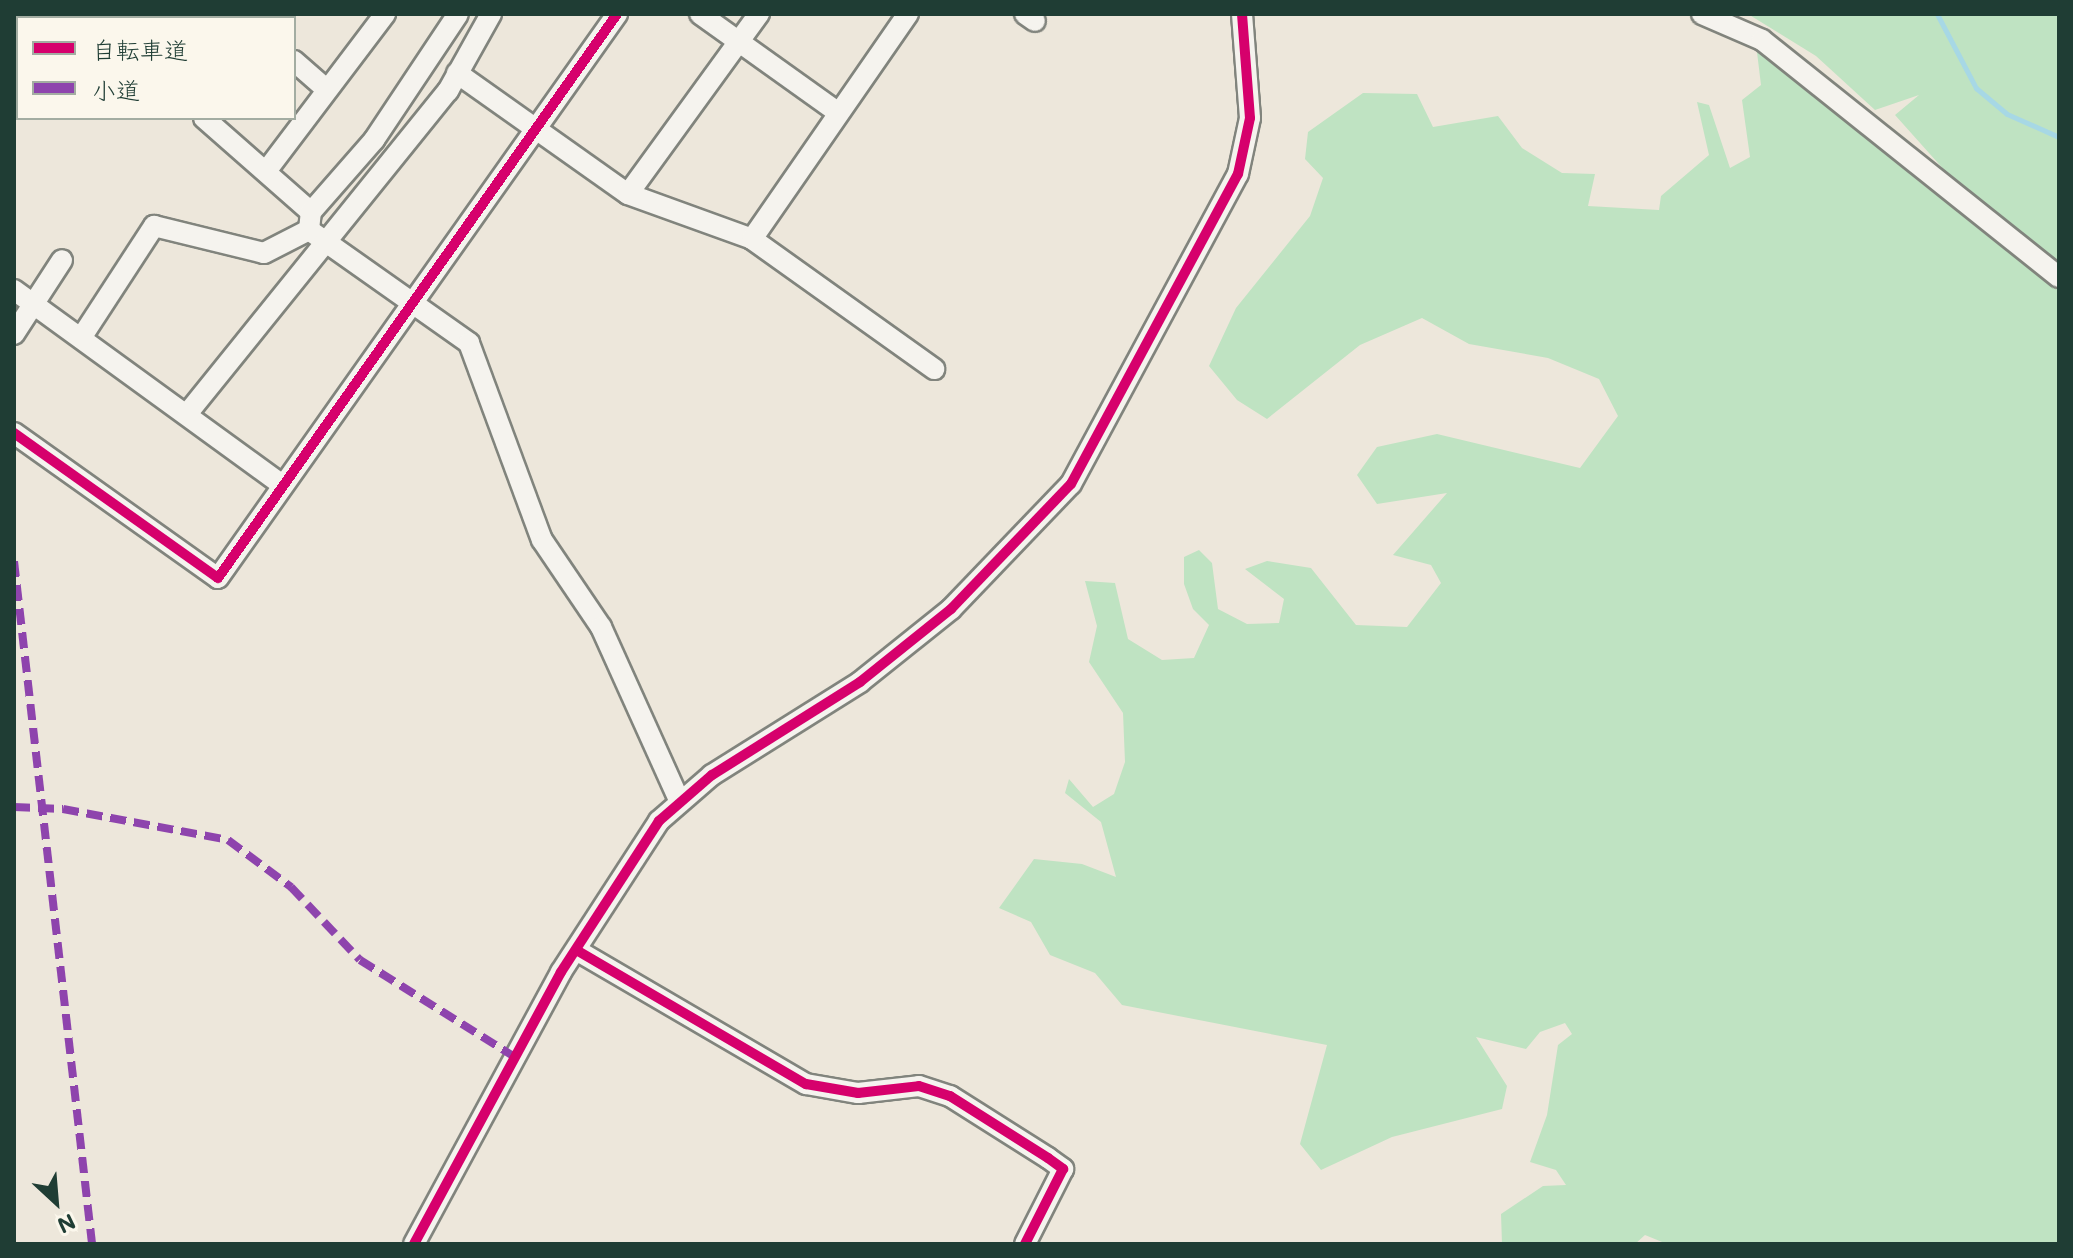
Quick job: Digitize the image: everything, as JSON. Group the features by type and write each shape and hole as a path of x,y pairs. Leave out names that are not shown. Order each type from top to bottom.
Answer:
{"street":[{"path":"267,170 385,14"},
{"path":"187,414 458,14"},
{"path":"81,338 154,226 264,253 315,227 457,73 491,14"},
{"path":"14,433 218,578 282,485 416,308 617,14"},
{"path":"700,14 836,111"},
{"path":"628,194 759,14"},
{"path":"752,239 836,111 908,14"},
{"path":"414,1244 578,951 679,800 860,682 940,619 1071,484 1238,174 1250,118 1242,14"},
{"path":"1702,14 1762,40 2059,277"},
{"path":"296,63 326,89"},
{"path":"457,73 628,194 752,239 934,369"},
{"path":"206,120 267,170 315,227 416,308 469,343 542,540 601,627 679,800"},
{"path":"14,334 62,260"},
{"path":"14,290 282,485"},
{"path":"578,951 806,1084 858,1093 919,1086 950,1096 1048,1158 1063,1169 1025,1244"}],"green space":[{"path":"1748,14 2059,14 2059,264 1946,172 1895,115 1919,95 1875,110 1816,56"},
{"path":"1756,44 1927,188 2059,281 2059,1244 1667,1244 1645,1235 1635,1244 1502,1244 1501,1214 1543,1186 1566,1185 1556,1170 1530,1162 1547,1115 1558,1045 1572,1034 1565,1023 1540,1032 1526,1049 1476,1037 1507,1086 1502,1109 1392,1137 1321,1170 1300,1144 1327,1045 1122,1005 1095,973 1050,955 1031,922 999,908 1034,859 1082,864 1116,877 1101,822 1065,793 1069,779 1093,807 1114,794 1125,762 1123,713 1089,662 1097,626 1085,581 1115,583 1128,639 1162,660 1194,658 1209,625 1193,609 1184,584 1184,557 1199,550 1212,563 1218,609 1247,624 1279,623 1284,599 1245,569 1267,561 1311,568 1356,625 1407,627 1441,583 1431,565 1393,555 1447,493 1377,504 1357,475 1377,447 1437,434 1580,468 1618,416 1599,379 1548,358 1469,344 1422,318 1360,345 1267,419 1237,400 1209,366 1236,308 1310,216 1323,178 1305,159 1308,132 1363,93 1417,94 1433,127 1498,116 1522,148 1562,173 1595,174 1588,206 1659,210 1661,196 1709,155 1697,102 1709,105 1730,168 1750,157 1742,100 1761,85"}],"waterway":[{"path":"1937,14 1976,88 2007,114 2059,137"}],"marked path":[{"path":"14,561 92,1244"},
{"path":"14,807 63,809 228,840 291,887 360,960 513,1056"}],"cycle path":[{"path":"14,433 218,578 617,14"},
{"path":"414,1244 561,972 659,821 712,775 860,682 951,609 1071,484 1238,174 1250,118 1242,14"},
{"path":"578,951 806,1084 858,1093 919,1086 950,1096 1048,1158 1063,1169 1025,1244"}]}
